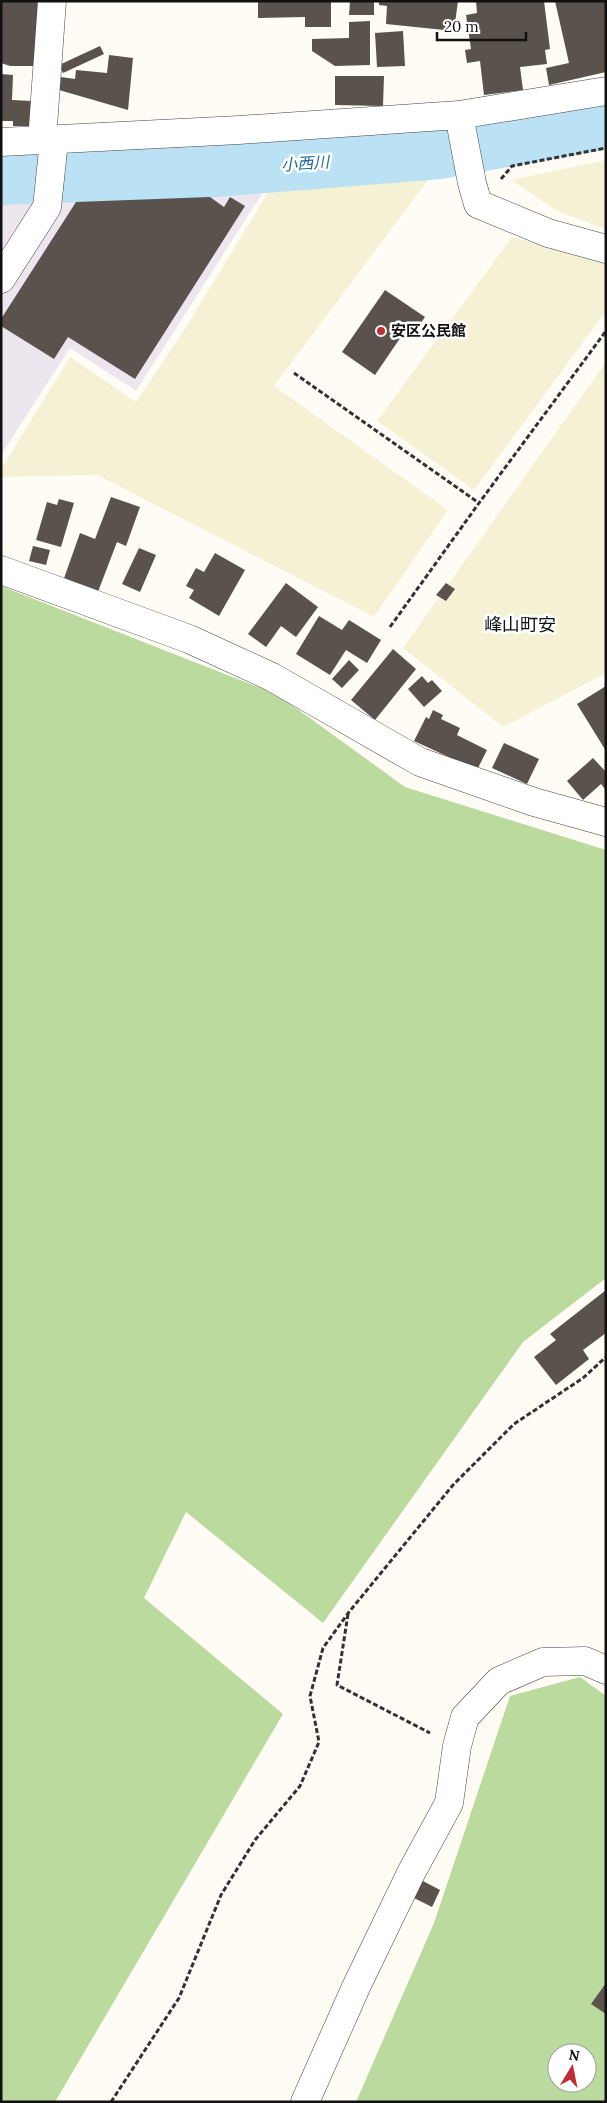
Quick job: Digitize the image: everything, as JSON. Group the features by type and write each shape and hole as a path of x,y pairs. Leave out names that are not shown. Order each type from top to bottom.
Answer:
{"street":[{"path":"1,279 47,207 52,1"},
{"path":"1,142 48,141 459,115 606,91"},
{"path":"459,115 478,204 548,233 606,249"},
{"path":"1,570 189,639 272,678 420,762 534,802 606,822"},
{"path":"305,2102 356,1987 411,1873 449,1803 457,1746 465,1717 499,1681 543,1662 586,1661 606,1670"}],"path":[{"path":"478,204 512,166 606,148"},
{"path":"390,627 479,502 606,331"},
{"path":"294,373 479,502"},
{"path":"111,2102 179,1998 221,1894 255,1840 300,1786 319,1742 310,1696 323,1648 349,1612 453,1486 514,1424 583,1378 606,1357"},
{"path":"349,1612 337,1686 457,1746"}],"shaded area":[{"path":"606,160 606,229 557,211 511,180"},
{"path":"431,176 274,386 448,510 374,617 97,475 1,477 1,469 70,357 136,402 188,324 275,181"},
{"path":"270,181 136,391 70,348 1,455 1,190"},
{"path":"512,237 606,262 606,311 474,490 377,421"},
{"path":"606,362 606,673 503,727 403,648"}],"green space":[{"path":"1,586 278,695 405,787 606,850 606,1278 523,1342 323,1623 186,1512 144,1598 283,1714 55,2102 1,2102"},
{"path":"580,1677 606,1696 606,2102 356,2102 434,1923 510,1696"}],"building":[{"path":"1,1 38,1 34,66 10,66 1,63"},
{"path":"258,1 331,1 331,27 305,27 305,17 258,18"},
{"path":"350,1 374,1 374,15 349,15"},
{"path":"379,1 458,1 454,31 386,24 387,6 379,5"},
{"path":"476,1 544,1 550,49 545,50 547,64 520,67 523,90 484,95 480,61 467,63 465,50 471,49 466,15 477,13"},
{"path":"555,1 606,1 606,72 549,85 546,68 569,63"},
{"path":"370,21 370,65 335,66 312,51 312,39 349,38 349,22"},
{"path":"403,31 405,66 377,67 375,33"},
{"path":"100,46 104,54 63,73 59,65"},
{"path":"109,55 133,58 128,110 59,90 61,77 75,79 76,70 107,73"},
{"path":"1,74 13,75 12,100 32,101 31,126 13,126 13,121 1,121"},
{"path":"335,76 384,76 383,106 335,105"},
{"path":"210,197 224,207 230,197 245,206 135,379 68,337 54,359 1,326 1,319 76,202"},
{"name":"安区公民館","path":"385,290 425,317 414,333 407,328 375,375 342,352"},
{"path":"111,497 140,507 126,546 117,542 96,597 62,584 80,533 95,539"},
{"path":"59,499 74,503 61,547 36,540 47,502 57,505"},
{"path":"33,546 50,550 46,565 29,561"},
{"path":"139,548 156,555 140,592 122,584"},
{"path":"215,553 245,570 219,616 189,598 194,590 186,586 196,568 204,572"},
{"path":"286,583 318,607 296,637 281,626 266,647 248,634"},
{"path":"446,583 455,589 446,601 436,595"},
{"path":"319,616 342,630 349,620 381,640 367,663 346,650 330,675 296,654"},
{"path":"393,649 416,669 375,720 351,700"},
{"path":"349,660 359,670 342,688 332,679"},
{"path":"422,676 428,683 432,680 442,691 424,707 408,689"},
{"path":"606,686 606,751 577,704"},
{"path":"433,710 443,715 441,719 460,728 457,735 487,750 477,770 414,741 426,717 429,719"},
{"path":"504,743 539,759 527,784 492,768"},
{"path":"593,758 606,772 606,790 601,784 583,800 567,781"},
{"path":"606,1290 606,1333 583,1350 589,1359 556,1385 534,1357 556,1340 550,1334"},
{"path":"423,1881 440,1890 432,1907 414,1898"},
{"path":"606,1983 606,2014 591,2004"}],"waterway":[{"name":"小西川","path":"1,178 203,171 440,152 606,122"}],"place":[{"name":"安区公民館","path":"381,331"}],"district":[{"name":"峰山町安","path":"520,625"}]}
